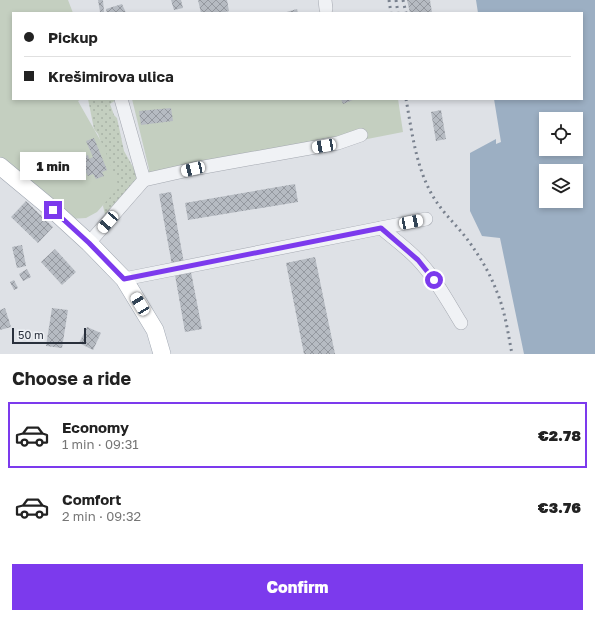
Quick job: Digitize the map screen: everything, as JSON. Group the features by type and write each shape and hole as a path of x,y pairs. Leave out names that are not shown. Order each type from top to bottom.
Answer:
{"main road":[{"path":"0,166 53,210 89,243 124,279 155,330 162,354"}],"lane":[{"path":"121,100 144,180"},
{"path":"89,243 144,180 193,169 338,143 361,135"},
{"path":"124,279 426,219"},
{"path":"381,228 426,268 461,323"}],"green space":[{"path":"0,0 68,0 73,12 12,12 12,100 80,100 78,101 103,145 119,187 97,212 86,218 70,219 0,160"},
{"path":"88,100 116,100 110,104 114,115 117,118 124,151 137,174 136,182 106,218 103,206 111,177 110,168 98,134 94,129"},
{"path":"132,100 398,100 403,132 148,182 149,169"}],"water":[{"path":"476,0 595,0 595,354 524,354 500,238 482,236 470,211 470,153 496,139 496,144 501,142 494,100 583,100 583,12 478,12"}],"building":[{"path":"98,0 103,0 104,12 100,12"},
{"path":"171,0 181,0 183,8 174,10"},
{"path":"198,0 227,0 229,11 201,12"},
{"path":"407,0 430,0 432,12 410,12"},
{"path":"122,4 126,12 107,12 106,9"},
{"path":"297,9 298,12 286,12"},
{"path":"341,100 353,100 343,104"},
{"path":"171,108 173,121 141,125 139,111"},
{"path":"441,110 446,139 436,141 431,112"},
{"path":"94,138 107,170 102,172 104,176 96,179 93,174 88,176 85,171 80,173 77,167 81,165 78,159 88,155 89,159 93,157 86,141"},
{"path":"295,184 298,202 188,220 185,203"},
{"path":"171,192 184,263 172,265 159,194"},
{"path":"26,201 53,227 38,243 11,217"},
{"path":"22,245 26,266 17,268 12,247"},
{"path":"55,249 76,272 62,285 41,262"},
{"path":"315,257 335,354 304,354 286,263"},
{"path":"27,269 31,277 23,281 19,274"},
{"path":"191,272 202,329 185,332 175,275"},
{"path":"14,280 18,288 14,290 10,282"},
{"path":"5,308 11,327 0,330 0,310"},
{"path":"52,308 68,310 62,348 46,346"},
{"path":"87,327 101,333 93,350 79,343"}],"railway":[{"path":"389,0 391,12"},
{"path":"396,0 398,12"},
{"path":"403,0 406,12"},
{"path":"406,100 413,137 423,175 438,205 468,240 495,286 506,322 512,354"}],"route":[{"path":"53,210 89,243 124,279 381,228 418,260 426,268 434,280"}]}
